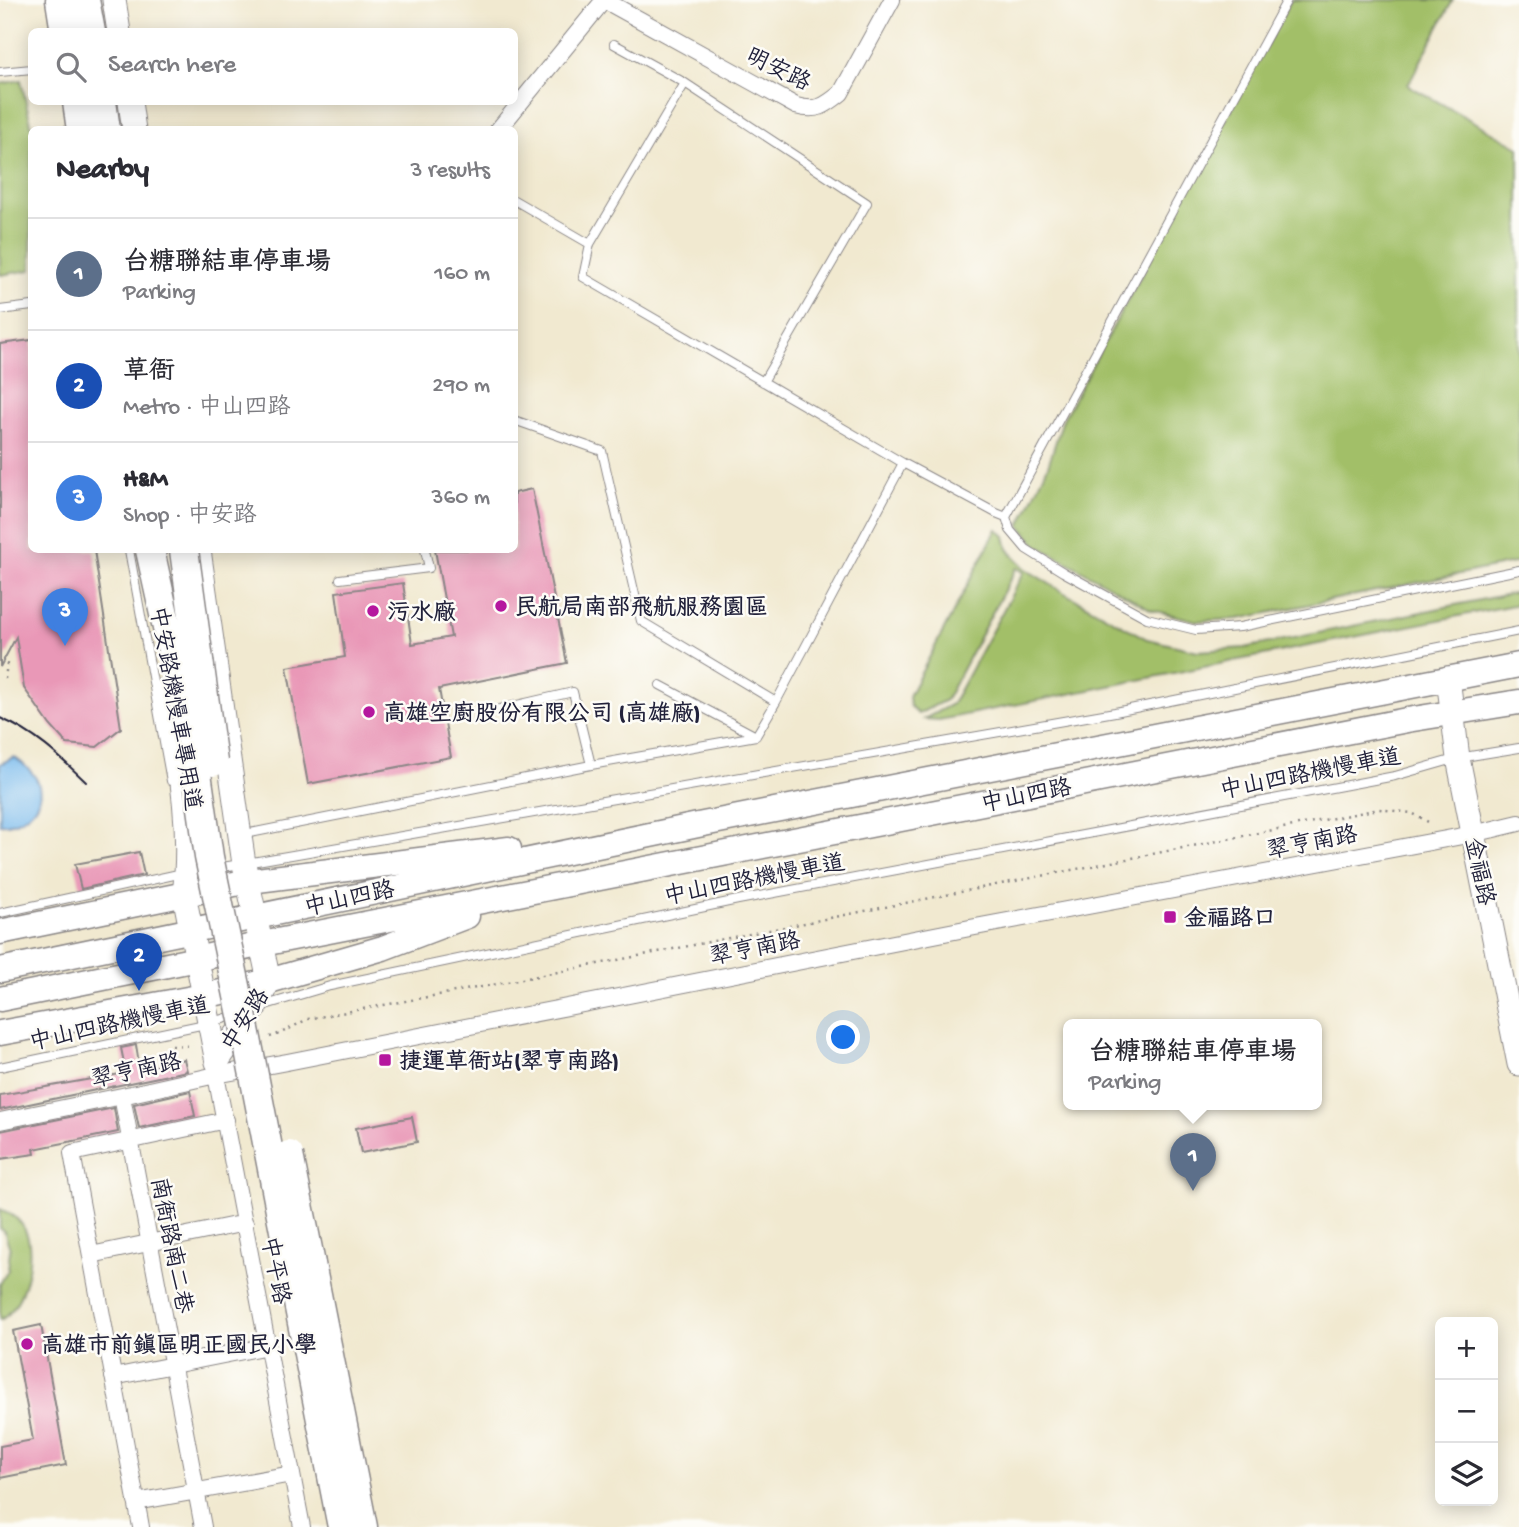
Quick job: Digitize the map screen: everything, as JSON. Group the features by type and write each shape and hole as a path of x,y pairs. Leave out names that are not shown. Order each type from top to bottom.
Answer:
{"highway":[{"path":"60,0 64,28"},
{"path":"74,0 78,28"},
{"path":"85,0 90,28"},
{"path":"98,0 102,28"},
{"path":"77,105 80,126"},
{"path":"91,105 94,126"},
{"path":"102,105 105,126"},
{"path":"114,105 117,126"},
{"path":"151,553 203,751 270,1057 342,1527"},
{"path":"163,553 203,751"},
{"path":"179,553 203,751"},
{"path":"302,1268 363,1527"}],"main road":[{"name":"中山四路","path":"0,970 698,825 1519,666"},
{"name":"中山四路","path":"0,999 262,944 1393,722 1519,702"},
{"name":"中山四路","path":"0,932 185,883 247,873 698,825"},
{"name":"中山四路","path":"0,1032 204,996 269,981 383,948 534,890"}],"street":[{"path":"48,0 52,28"},
{"path":"114,0 118,28"},
{"path":"501,126 604,0"},
{"name":"明安路","path":"604,0 777,96 808,110 820,108 841,93 892,0"},
{"path":"65,105 68,126"},
{"path":"84,105 87,126"},
{"path":"109,105 112,126"},
{"path":"130,105 133,126"},
{"name":"中安路","path":"140,553 166,676"},
{"name":"中安路","path":"150,553 180,764 187,835 185,883 216,1063"},
{"name":"中安路","path":"180,553 186,592 216,673"},
{"name":"中安路","path":"199,553 240,835 269,981 254,1009 216,1063"},
{"name":"金福路","path":"1448,678 1458,758 1519,1064"},
{"name":"翠亨南路","path":"0,1121 122,1096 216,1063 301,1060 1519,823"},
{"name":"中平路","path":"216,1063 302,1527"},
{"name":"南衙路南二巷","path":"122,1096 203,1527"},
{"path":"141,1527 72,1153 226,1120"},
{"path":"91,1255 245,1223"},
{"path":"113,1377 268,1346"},
{"path":"136,1502 292,1474"}],"lane":[{"path":"1287,0 1006,517 1010,530 1026,549 1147,618 1196,630 1240,627 1519,570"},
{"path":"614,44 685,83 866,203 763,382"},
{"path":"0,72 28,69"},
{"path":"685,83 590,244 583,277 903,463 1006,517"},
{"path":"518,202 590,244"},
{"path":"0,310 28,306"},
{"path":"518,420 602,451 641,621 776,702"},
{"path":"757,737 903,463"},
{"name":"中安路機慢車專用道","path":"130,553 172,789"},
{"path":"340,579 429,568 426,553"},
{"path":"247,873 1115,712 1519,631"},
{"path":"660,685 757,737"},
{"path":"491,711 573,692 591,765"},
{"path":"240,835 591,765 757,737"},
{"name":"中山四路機慢車道","path":"0,1067 210,1023 330,986 738,900 1395,776 1458,758 1519,748"},
{"name":"中安路機慢車專用道","path":"174,802 185,883"},
{"path":"0,913 185,883"}],"path":[{"path":"5,678 7,663"},
{"path":"261,1040 283,1034 308,1018 541,975 1379,809 1412,813 1431,824"},
{"path":"167,1045 191,1045 207,1053 216,1063"}],"green space":[{"path":"1291,0 1453,0 1408,85 1519,147 1519,562 1238,619 1197,621 1152,610 1037,545 1020,526 1048,466 1063,419"},
{"path":"21,80 31,126 28,126 28,270 0,275 0,84"},
{"path":"997,529 1005,536 1008,549 1024,568 1061,591 1147,639 1198,651 1245,648 1519,592 1519,604 939,720 924,719 952,704 1024,572 1016,568 946,700 918,714 910,706 909,696"},
{"path":"0,1209 23,1226 30,1252 22,1292 16,1304 0,1320 0,1284 8,1270 10,1249 4,1231 0,1229"}],"water":[{"path":"14,757 36,778 40,794 34,808 22,819 0,824 0,764"}],"building":[{"path":"28,340 28,553 94,553 121,728 97,747 67,744 50,725 24,688 16,637 0,667 0,344"},
{"path":"532,489 567,663 439,689 451,757 308,784 287,667 345,657 336,592 403,583 412,644 451,637 436,553 518,553 518,492"},
{"path":"139,852 144,875 81,889 75,864"},
{"path":"136,1045 140,1070 184,1059 187,1071 0,1110 0,1095 126,1073 121,1048"},
{"path":"190,1091 195,1116 139,1128 134,1104"},
{"path":"114,1108 118,1132 34,1149 35,1154 0,1159 0,1131"},
{"path":"412,1117 417,1142 361,1153 356,1128"},
{"path":"41,1325 66,1465 0,1478 0,1446 33,1440 13,1331"}],"tram line":[{"path":"0,718 35,738 86,782"}],"place":[{"name":"民航局南部飛航服務園區","path":"501,606"},
{"name":"污水廠","path":"373,611"},
{"name":"H&M","path":"65,646"},
{"name":"高雄空廚股份有限公司 (高雄廠)","path":"369,712"},
{"name":"金福路口","path":"1170,917"},
{"name":"草衙","path":"139,991"},
{"name":"捷運草衙站(翠亨南路)","path":"385,1060"},
{"name":"台糖聯結車停車場","path":"1193,1191"},
{"name":"高雄市前鎮區明正國民小學","path":"27,1344"}]}
